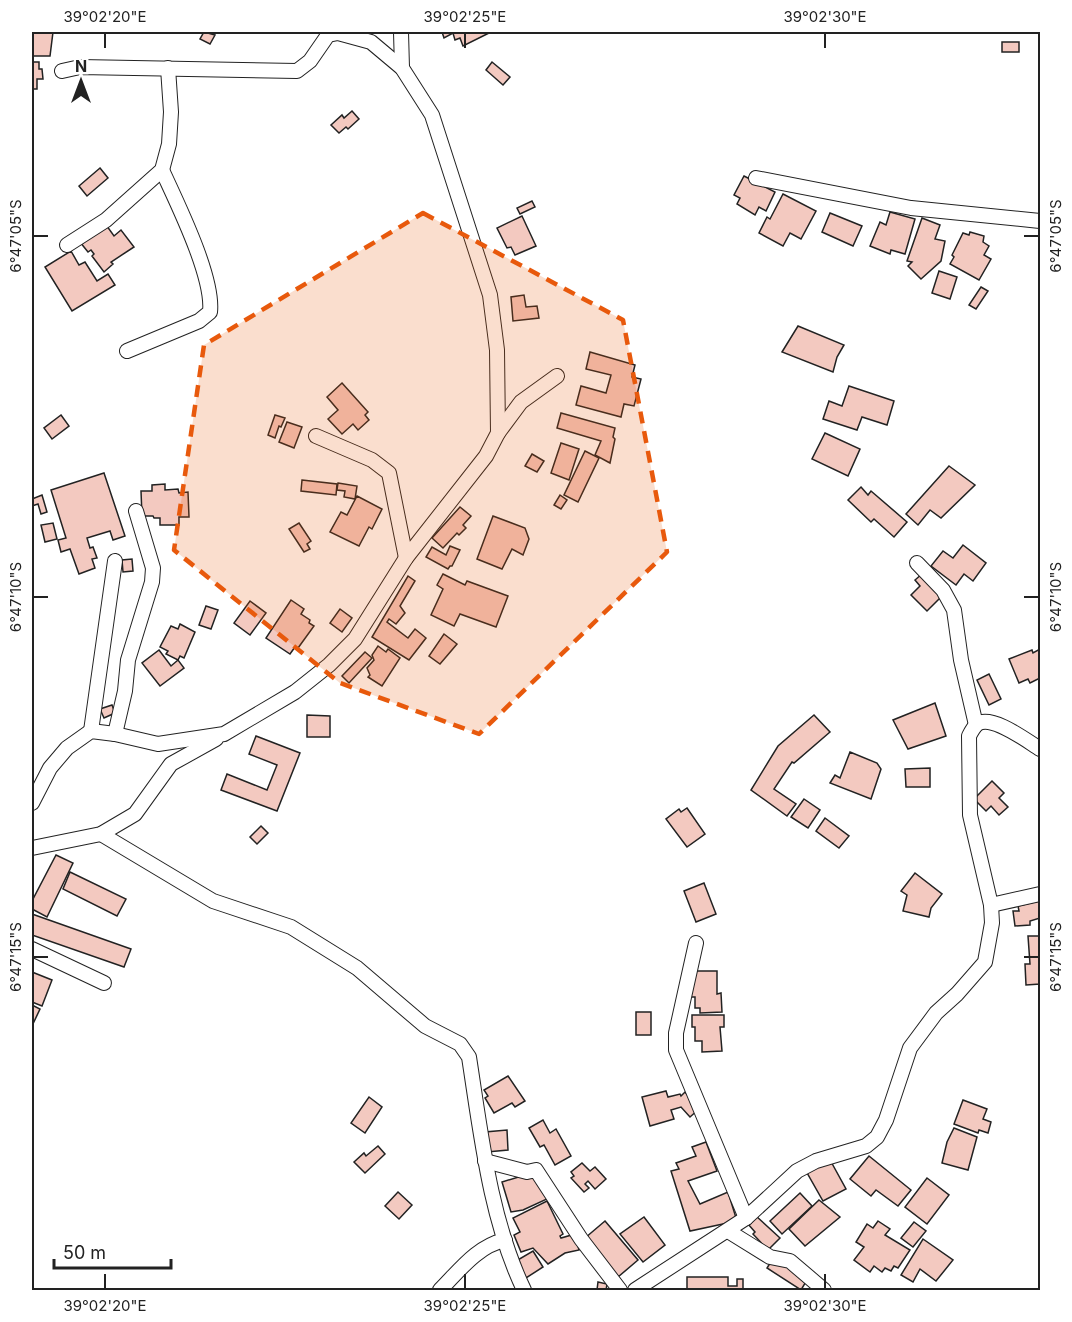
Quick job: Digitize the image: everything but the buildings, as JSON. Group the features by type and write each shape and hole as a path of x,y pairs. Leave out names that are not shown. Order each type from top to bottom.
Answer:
{"street":[{"path":"401,32 402,68"},
{"path":"62,71 80,67 297,71 310,61 328,35 338,33 371,42 402,68 432,114 490,295 497,350 498,433"},
{"path":"68,245 106,220 162,170 169,144 171,112 168,68"},
{"path":"127,351 200,321 210,312 211,300 205,275 182,213 162,170"},
{"path":"756,178 911,208 1041,221"},
{"path":"32,848 101,834 135,814 171,764 295,692 329,665 355,639 406,558 486,456 498,433 521,402 556,376"},
{"path":"316,436 372,460 389,473 406,558"},
{"path":"115,734 128,660 152,582 153,568 136,511"},
{"path":"91,731 116,561"},
{"path":"917,563 943,590 954,609 961,660 976,725"},
{"path":"634,1290 746,1218 797,1172 816,1161 866,1146 877,1137 886,1120 910,1048 936,1013 957,994 985,962 992,923 991,905 970,816 969,736 976,725 985,721 996,723 1041,749"},
{"path":"32,802 50,768 67,748 91,731 158,744 224,734"},
{"path":"101,834 213,901 291,927 357,968 425,1026 460,1044 469,1057 485,1161 505,1240 524,1290"},
{"path":"991,905 1041,894"},
{"path":"696,943 676,1033 676,1050 746,1218"},
{"path":"32,950 104,983"},
{"path":"485,1161 527,1172 536,1170 581,1239 620,1290"},
{"path":"728,1231 771,1257 790,1261 824,1290"},
{"path":"440,1290 477,1253 492,1243 505,1240"}],"highlighted area":[{"path":"423,213 623,320 667,552 479,734 340,683 174,550 204,345"}]}
